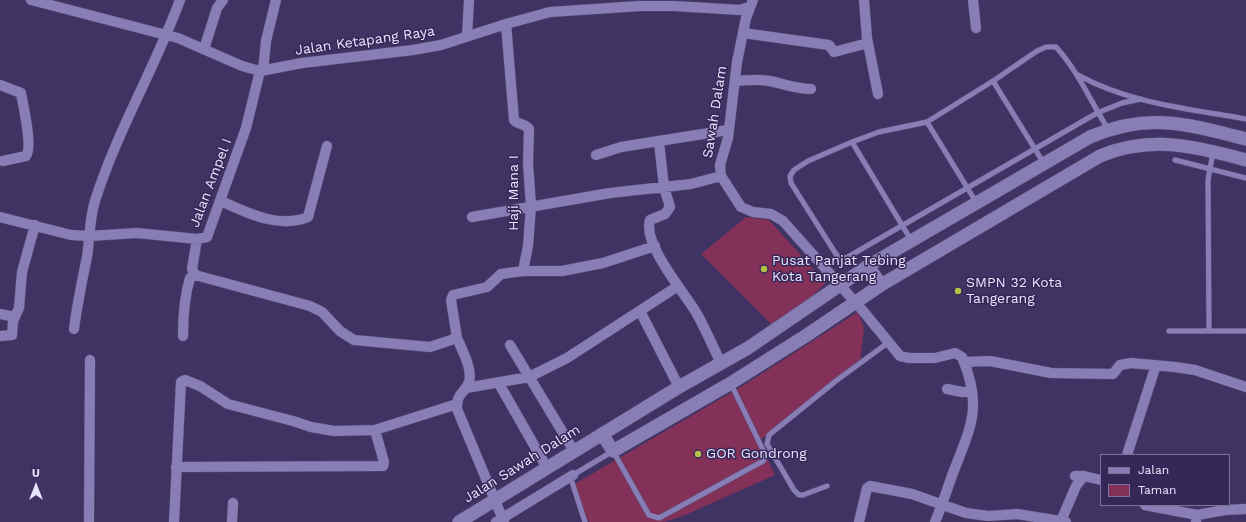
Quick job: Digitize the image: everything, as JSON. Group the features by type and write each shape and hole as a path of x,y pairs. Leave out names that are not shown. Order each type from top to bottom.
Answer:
{"street":[{"name":"Jalan Ketapang Raya","path":"33,0 167,35 242,66 262,71 302,63 427,47 550,12 674,6 740,10 751,4"},
{"path":"74,329 89,236 89,224 95,201 118,140 167,35 180,0"},
{"path":"204,49 217,8 222,0"},
{"name":"Jalan Ampel I","path":"0,217 71,234 89,236 137,234 197,239 207,237 209,235 246,128 262,71 268,30 276,0"},
{"path":"467,36 469,0"},
{"path":"864,0 868,44 878,94"},
{"path":"973,0 976,28"},
{"name":"Sawah Dalam","path":"751,4 743,33 727,143 720,158 721,176 741,207 754,212 771,214 782,221 853,300 900,356 904,358 935,358 955,353 962,357 964,362"},
{"name":"Haji Mana I","path":"506,24 514,120 529,129 528,163 531,206 528,246 523,271"},
{"path":"743,33 829,44 834,52 868,44"},
{"path":"735,81 757,80 800,89 811,89"},
{"path":"0,85 21,93 26,119 28,150 26,156 3,161"},
{"path":"609,445 731,383 807,335 853,300 880,283 1083,165 1113,139 1126,124 1166,123 1210,130 1246,139"},
{"path":"596,155 621,148 728,130"},
{"path":"609,445 679,387 748,348 794,316 911,240 1043,162 1084,140 1113,139 1134,145 1180,145 1214,151 1246,160"},
{"path":"659,142 664,187 670,207 669,210 653,218 649,223 655,246 660,259 696,313 721,363"},
{"path":"221,200 246,212 276,221 298,221 308,217 327,146"},
{"path":"472,218 531,206 610,193 691,184 721,176"},
{"path":"0,336 12,335 15,317 19,308 22,269 35,225"},
{"path":"197,239 192,270 195,275 310,306 322,312 340,330 354,340 430,347 458,338"},
{"path":"574,475 498,513 457,409 457,399 469,382 470,373 458,338 451,300 453,295 487,287 501,274 523,271 562,271 596,264 655,246"},
{"path":"869,267 880,283"},
{"path":"183,336 183,307 190,278 195,275"},
{"path":"466,388 529,377 567,358 678,286"},
{"path":"640,312 679,387"},
{"path":"0,314 15,317"},
{"path":"794,316 807,335"},
{"path":"510,346 574,451"},
{"path":"89,522 90,360"},
{"path":"935,522 953,472 966,443 973,418 972,392 964,362 990,361 1051,373 1113,374 1120,365 1131,363 1156,365 1195,370 1246,387"},
{"path":"1127,454 1156,365"},
{"path":"174,522 181,382 185,380 200,386 228,404 311,427 334,431 375,430 457,404"},
{"path":"498,382 547,468"},
{"path":"947,389 972,392"},
{"path":"176,467 383,466 384,462 375,430"},
{"name":"Jalan Sawah Dalam","path":"459,522 498,513 547,468 574,451 609,445"},
{"path":"859,522 867,488 870,486 912,494 966,513 988,516 1017,514 1064,522 1079,476 1100,480"},
{"path":"232,522 233,503"},
{"path":"1150,506 1196,518 1225,510 1246,508"}],"lane":[{"path":"1113,139 1097,113 1077,74 1056,47 1046,47 1037,51 993,81 927,122 880,132 852,142 808,161 794,170 790,176 791,183 838,257 846,258 1097,113 1122,103 1141,99"},
{"path":"1077,74 1095,84 1141,99 1246,119"},
{"path":"993,81 1043,162"},
{"path":"927,122 976,202"},
{"path":"852,142 911,240"},
{"path":"1209,331 1208,180 1209,169 1214,151"},
{"path":"1175,160 1246,178"},
{"path":"1169,331 1246,331"},
{"path":"827,486 803,495 799,495 767,444 769,435 837,380 889,342"},
{"path":"585,522 571,479 609,445 649,515 659,518 763,461 765,458 764,452 731,383"}],"green space":[{"name":"Pusat Panjat Tebing Kota Tangerang","path":"746,217 769,220 826,283 799,308 771,324 701,254"},
{"path":"858,312 864,328 860,364 759,441 775,475 683,516 664,522 589,522 573,485 744,385"}],"place":[{"name":"Pusat Panjat Tebing Kota Tangerang","path":"764,269"},
{"name":"SMPN 32 Kota Tangerang","path":"958,291"},
{"name":"GOR Gondrong","path":"698,454"}]}
